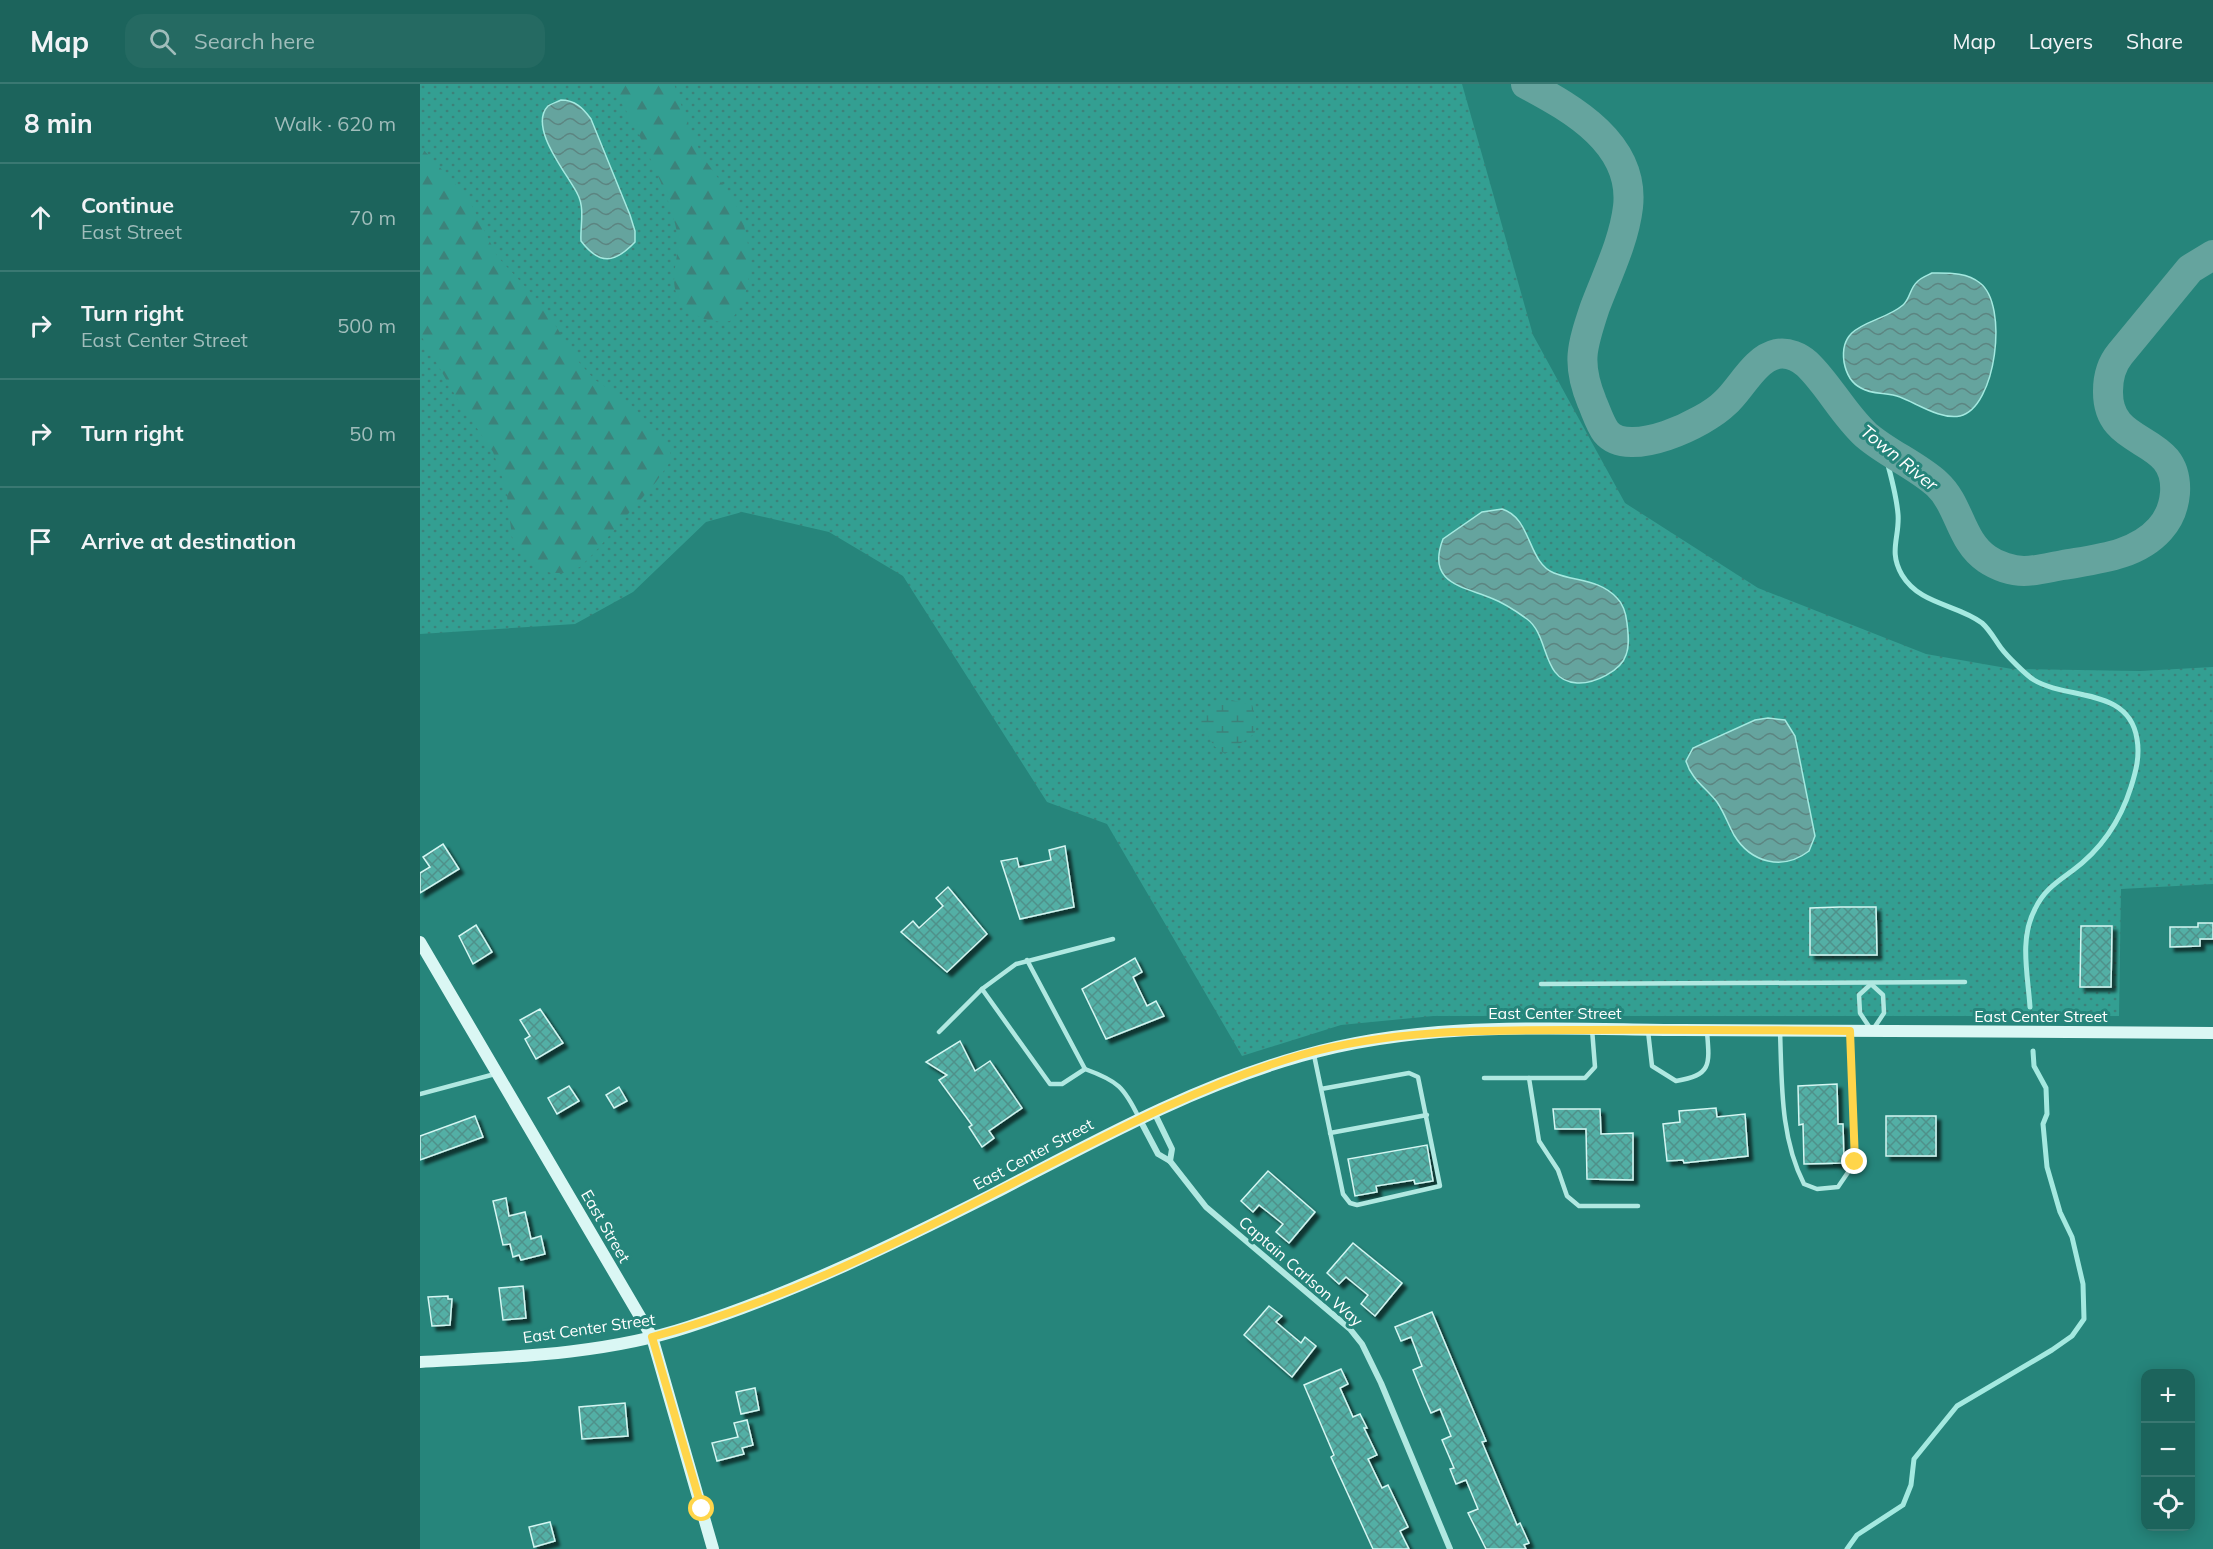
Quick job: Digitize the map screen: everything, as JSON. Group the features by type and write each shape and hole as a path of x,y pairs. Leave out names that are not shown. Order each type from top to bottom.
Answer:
{"main road":[{"name":"East Street","path":"420,942 652,1337 713,1549"},
{"name":"East Center Street","path":"420,1362 571,1350 652,1337 721,1316 835,1269 994,1193 1139,1118 1220,1083 1313,1052 1406,1035 1461,1031 1648,1029 2213,1033"}],"street":[{"name":"Captain Carlson Way","path":"1154,1112 1172,1149 1170,1161"},
{"name":"Captain Carlson Way","path":"1139,1118 1158,1154 1170,1161 1206,1207 1350,1329 1362,1344 1382,1383 1450,1549"}],"lane":[{"path":"939,1032 982,989 1007,969 1027,960 1113,939"},
{"path":"1027,960 1085,1070 1104,1076 1122,1087 1139,1118"},
{"path":"1541,984 1965,982"},
{"path":"1872,984 1883,994 1884,1013 1872,1031 1860,1013 1859,995 1872,984"},
{"path":"982,989 1050,1084 1062,1084 1085,1070"},
{"path":"1484,1078 1585,1078 1595,1067 1592,1029"},
{"path":"1648,1029 1652,1066 1676,1082 1695,1078 1706,1071 1710,1058 1707,1030"},
{"path":"1780,1031 1783,1111 1795,1165 1804,1184 1817,1189 1838,1187 1855,1162 1850,1031"},
{"path":"1313,1052 1343,1194 1350,1203 1357,1205 1440,1186 1418,1077 1409,1073 1321,1089"},
{"path":"420,1094 497,1073"},
{"path":"1529,1078 1539,1141 1558,1170 1567,1196 1579,1206 1638,1206"},
{"path":"1330,1133 1426,1115"}],"green space":[{"path":"420,84 1462,84 1533,335 1625,503 1758,588 1926,654 2012,669 2140,671 2213,667 2213,884 2121,889 2119,1016 1433,1016 1341,1025 1242,1056 1107,824 1047,802 903,576 829,532 742,512 706,522 633,592 575,624 420,634"},
{"path":"610,84 674,84 699,149 735,203 746,232 749,264 745,295 730,321 708,320 695,315 679,299 674,285 678,240 669,205 640,137"},
{"path":"420,146 468,198 497,256 543,306 578,361 594,379 632,406 655,429 670,452 670,462 656,482 595,552 580,567 567,573 540,570 522,553 512,537 506,488 493,452 459,402 420,334"},
{"path":"1231,700 1252,705 1258,724 1254,734 1225,754 1214,746 1200,723 1212,707"}],"water":[{"path":"561,100 578,105 591,119 630,215 635,231 635,242 614,258 601,258 595,255 581,241 580,200 546,139 543,115 548,106"},
{"path":"1932,273 1957,274 1975,279 1989,295 1994,312 1996,333 1990,376 1982,395 1972,409 1960,416 1945,416 1895,395 1865,390 1852,380 1844,362 1847,339 1854,331 1894,312 1907,300 1915,284"},
{"path":"1502,509 1519,521 1545,567 1554,573 1603,587 1617,598 1627,620 1628,647 1623,661 1613,671 1599,679 1584,683 1565,680 1557,675 1551,666 1539,636 1527,619 1501,602 1459,586 1443,574 1439,565 1439,554 1443,539 1482,512"},
{"path":"1768,718 1785,720 1795,736 1815,836 1809,851 1789,861 1778,862 1758,858 1741,845 1717,802 1695,778 1686,761 1693,748 1755,720"}],"building":[{"path":"443,844 459,869 420,893 420,873 430,867 423,857"},
{"path":"1065,846 1074,907 1020,919 1001,861 1017,858 1019,867 1051,860 1049,850"},
{"path":"948,887 987,934 947,972 901,932 913,921 919,928 943,906 936,898"},
{"path":"1876,907 1877,955 1810,955 1810,908"},
{"path":"2198,923 2213,923 2213,939 2200,939 2200,946 2170,947 2170,927 2198,927"},
{"path":"476,925 492,952 473,964 459,936"},
{"path":"2081,926 2112,926 2111,987 2080,987"},
{"path":"1135,958 1142,972 1133,977 1147,1006 1156,1001 1164,1016 1106,1039 1082,989"},
{"path":"540,1009 563,1043 536,1059 525,1039 530,1036 520,1020"},
{"path":"960,1041 975,1071 990,1061 1022,1108 989,1131 994,1138 982,1147 969,1127 972,1125 939,1080 947,1075 926,1062"},
{"path":"1837,1084 1838,1124 1843,1124 1844,1163 1804,1164 1803,1124 1799,1125 1798,1086"},
{"path":"569,1086 579,1101 557,1114 548,1098"},
{"path":"619,1087 627,1101 614,1108 606,1095"},
{"path":"1716,1108 1717,1117 1745,1114 1748,1156 1684,1163 1683,1160 1667,1161 1663,1124 1680,1122 1679,1111"},
{"path":"1553,1109 1600,1109 1601,1134 1633,1133 1633,1180 1587,1179 1586,1129 1555,1129"},
{"path":"475,1116 483,1137 420,1160 420,1136"},
{"path":"1886,1116 1936,1116 1936,1156 1886,1156"},
{"path":"1427,1145 1433,1181 1415,1184 1414,1180 1376,1186 1377,1192 1355,1196 1348,1159"},
{"path":"1268,1171 1315,1212 1289,1243 1276,1232 1283,1224 1259,1205 1253,1212 1241,1201"},
{"path":"506,1198 509,1216 525,1212 531,1239 541,1236 545,1254 521,1260 519,1255 513,1257 510,1244 503,1245 493,1201"},
{"path":"1353,1243 1402,1283 1375,1316 1361,1304 1368,1295 1346,1277 1339,1284 1327,1273"},
{"path":"523,1286 526,1318 503,1320 499,1288"},
{"path":"448,1296 448,1299 452,1299 450,1325 432,1326 428,1297"},
{"path":"1269,1306 1282,1316 1276,1322 1301,1343 1305,1337 1316,1346 1292,1377 1244,1335"},
{"path":"1432,1312 1486,1441 1482,1442 1517,1525 1520,1523 1529,1543 1524,1545 1526,1549 1486,1549 1468,1513 1478,1509 1466,1480 1456,1484 1450,1469 1454,1468 1442,1440 1451,1436 1440,1409 1431,1413 1413,1370 1422,1366 1411,1337 1401,1341 1395,1327"},
{"path":"1341,1369 1348,1384 1340,1388 1353,1417 1360,1414 1367,1428 1364,1428 1377,1455 1368,1459 1382,1488 1388,1485 1408,1527 1400,1531 1409,1549 1373,1549 1331,1457 1334,1455 1304,1385"},
{"path":"755,1388 759,1410 741,1414 736,1392"},
{"path":"625,1403 628,1436 582,1439 579,1407"},
{"path":"747,1420 753,1445 742,1448 744,1454 717,1461 712,1443 738,1437 734,1423"},
{"path":"550,1522 555,1541 534,1547 529,1527"}],"waterway":[{"name":"Town River","path":"1526,84 1563,105 1597,131 1611,147 1622,165 1628,185 1628,207 1623,232 1590,321 1582,365 1587,388 1606,432 1617,440 1631,442 1667,436 1715,411 1731,397 1761,362 1777,354 1793,356 1804,361 1815,372 1866,435 1937,484 1951,502 1965,533 1978,551 1991,562 2010,569 2034,570 2115,555 2140,545 2160,529 2166,521 2175,493 2173,474 2166,460 2119,424 2111,410 2108,391 2109,376 2120,354 2190,269 2213,255"},
{"path":"1883,447 1897,505 1896,559 1902,575 1910,585 1929,598 1982,623 2008,656 2034,680 2048,686 2095,697 2122,711 2132,722 2137,739 2138,757 2127,800 2109,834 2083,863 2047,892 2039,902 2030,921 2026,945 2030,1007"},
{"path":"1847,1549 1857,1535 1903,1505 1911,1485 1914,1459 1957,1406 2052,1350 2072,1336 2084,1319 2083,1284 2072,1237 2060,1212 2047,1167 2043,1124 2047,1114 2046,1088 2034,1066 2033,1051"}],"route":[{"path":"702,1509 652,1337 721,1316 835,1269 994,1193 1139,1118 1263,1067 1378,1038 1461,1031 1648,1029 1850,1031 1855,1162"}]}
